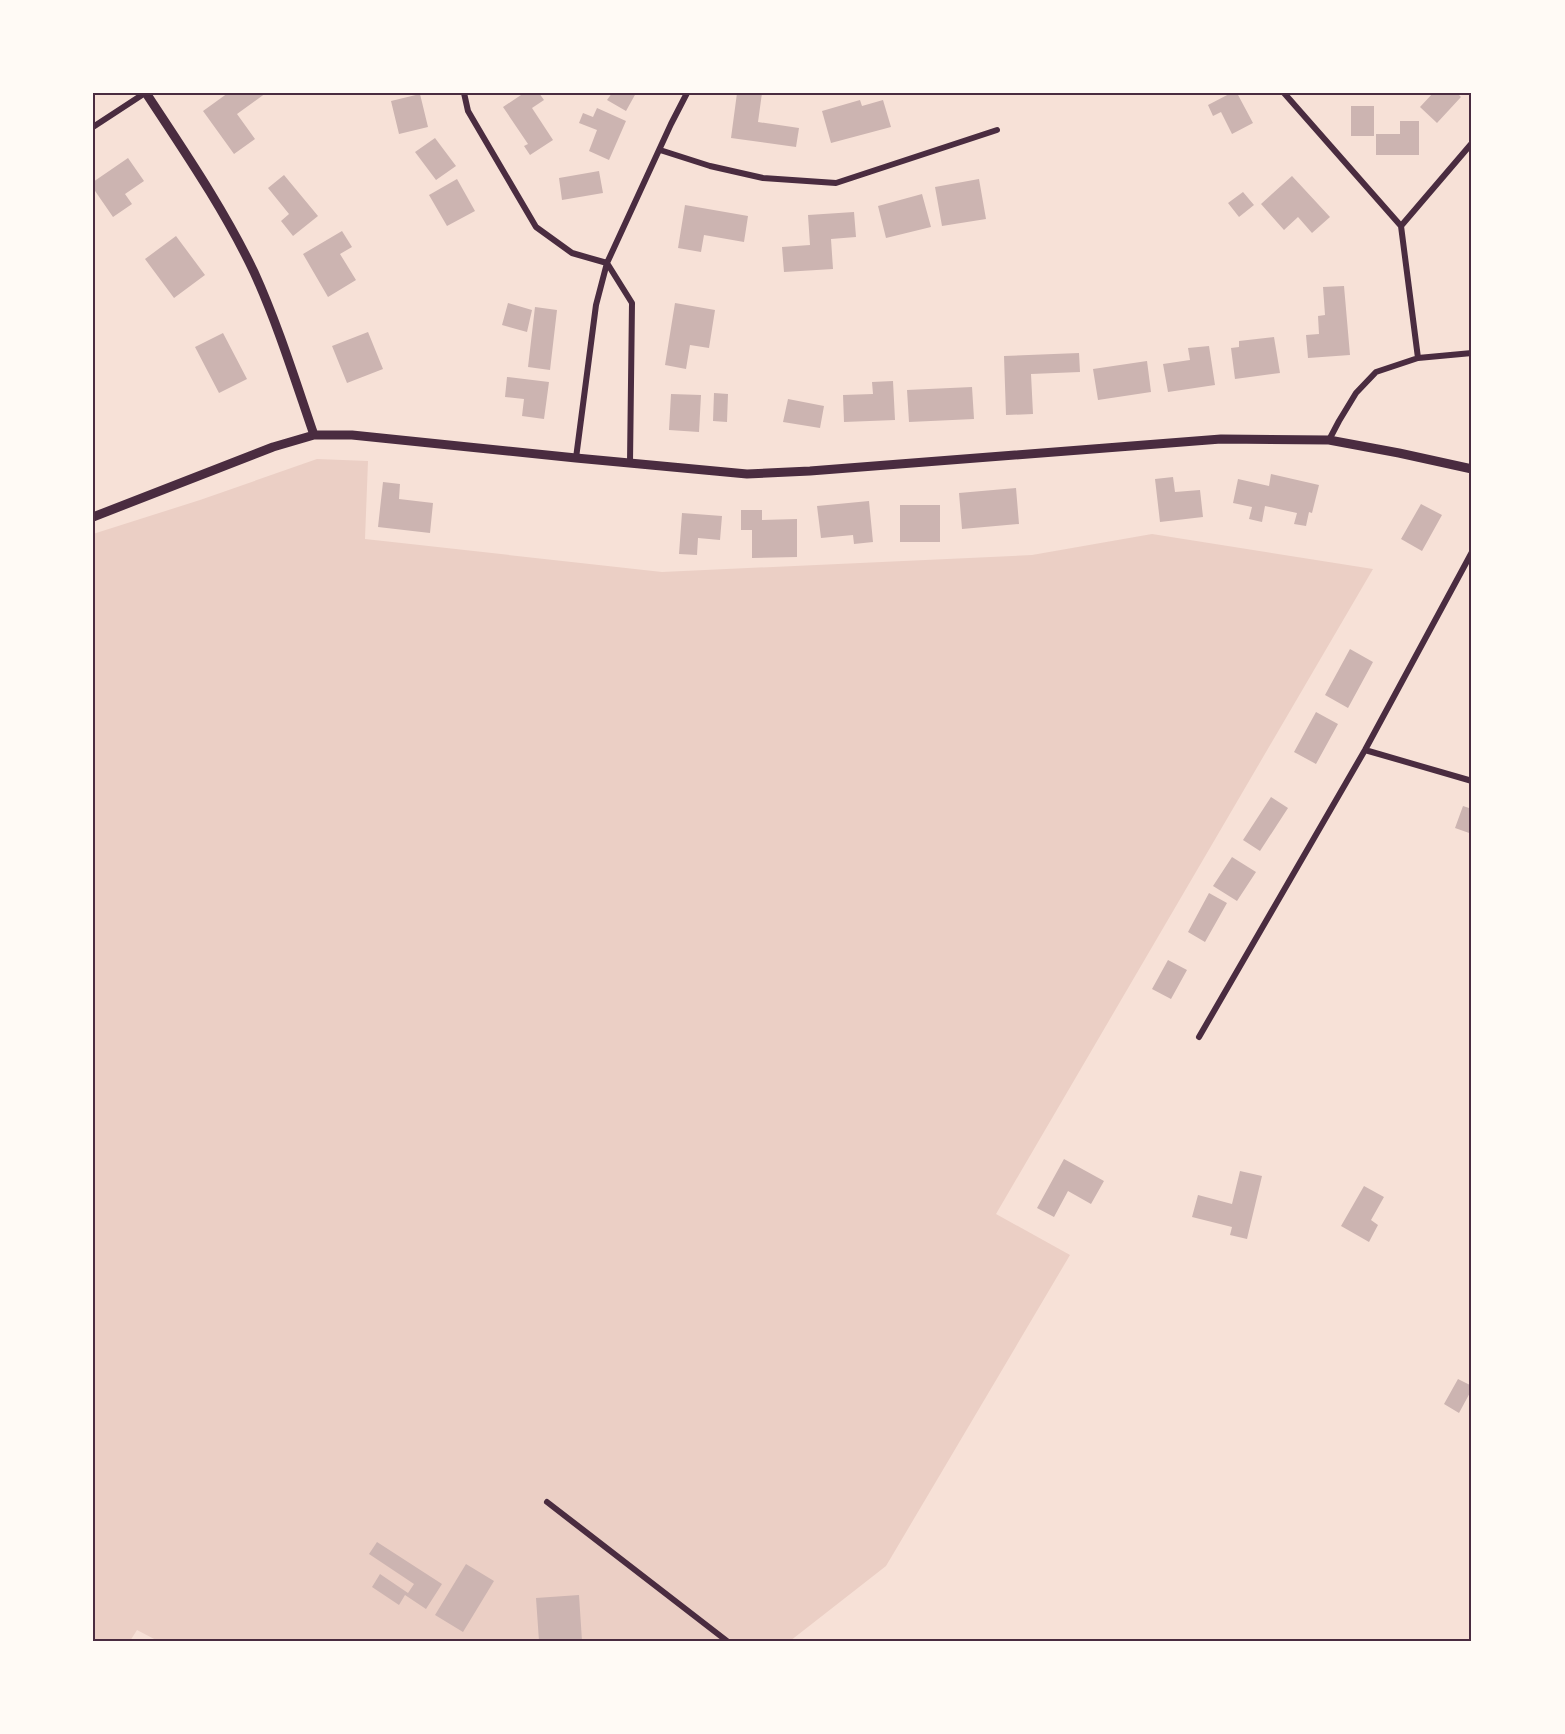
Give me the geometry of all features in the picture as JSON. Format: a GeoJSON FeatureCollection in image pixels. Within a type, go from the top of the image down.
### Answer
{"type":"FeatureCollection","features":[{"type":"Feature","properties":{"kind":"street"},"geometry":{"type":"LineString","coordinates":[[93,127],[145,93],[208,190],[254,272],[276,323],[314,435]]}},
{"type":"Feature","properties":{"kind":"street"},"geometry":{"type":"LineString","coordinates":[[464,93],[468,111],[536,227],[572,253],[607,263],[632,303],[630,462]]}},
{"type":"Feature","properties":{"kind":"street"},"geometry":{"type":"LineString","coordinates":[[576,458],[596,305],[607,263],[687,93]]}},
{"type":"Feature","properties":{"kind":"street"},"geometry":{"type":"LineString","coordinates":[[1284,93],[1401,226],[1418,358]]}},
{"type":"Feature","properties":{"kind":"street"},"geometry":{"type":"LineString","coordinates":[[660,150],[710,166],[763,178],[836,183],[997,130]]}},
{"type":"Feature","properties":{"kind":"street"},"geometry":{"type":"LineString","coordinates":[[1401,226],[1472,143]]}},
{"type":"Feature","properties":{"kind":"street"},"geometry":{"type":"LineString","coordinates":[[1329,440],[1356,393],[1377,372],[1418,358],[1472,353]]}},
{"type":"Feature","properties":{"kind":"street"},"geometry":{"type":"LineString","coordinates":[[93,517],[273,447],[314,435],[352,435],[747,474],[1221,439],[1329,440],[1472,469]]}},
{"type":"Feature","properties":{"kind":"street"},"geometry":{"type":"LineString","coordinates":[[1198,1037],[1365,750],[1472,552]]}},
{"type":"Feature","properties":{"kind":"street"},"geometry":{"type":"LineString","coordinates":[[1365,750],[1472,781]]}},
{"type":"Feature","properties":{"kind":"street"},"geometry":{"type":"LineString","coordinates":[[547,1502],[727,1641]]}},
{"type":"Feature","properties":{"kind":"shaded area"},"geometry":{"type":"Polygon","coordinates":[[[317,459],[368,461],[365,539],[662,572],[1032,555],[1152,534],[1373,569],[996,1214],[1070,1255],[886,1566],[790,1641],[158,1641],[137,1630],[130,1641],[93,1641],[93,534],[317,459]]]}},
{"type":"Feature","properties":{"kind":"building"},"geometry":{"type":"Polygon","coordinates":[[[228,93],[266,93],[237,114],[255,139],[234,154],[203,111],[228,93]]]}},
{"type":"Feature","properties":{"kind":"building"},"geometry":{"type":"Polygon","coordinates":[[[524,93],[539,93],[544,100],[532,108],[553,140],[530,155],[524,146],[528,144],[503,107],[524,93]]]}},
{"type":"Feature","properties":{"kind":"building"},"geometry":{"type":"Polygon","coordinates":[[[612,93],[636,93],[626,111],[607,100],[612,93]]]}},
{"type":"Feature","properties":{"kind":"building"},"geometry":{"type":"Polygon","coordinates":[[[737,93],[762,93],[758,122],[799,128],[796,147],[731,138],[737,93]]]}},
{"type":"Feature","properties":{"kind":"building"},"geometry":{"type":"Polygon","coordinates":[[[1231,93],[1237,93],[1253,123],[1232,134],[1221,112],[1213,116],[1208,105],[1231,93]]]}},
{"type":"Feature","properties":{"kind":"building"},"geometry":{"type":"Polygon","coordinates":[[[1433,93],[1457,93],[1461,97],[1437,123],[1420,107],[1433,93]]]}},
{"type":"Feature","properties":{"kind":"building"},"geometry":{"type":"Polygon","coordinates":[[[420,94],[428,127],[399,134],[391,101],[420,94]]]}},
{"type":"Feature","properties":{"kind":"building"},"geometry":{"type":"Polygon","coordinates":[[[860,100],[862,106],[883,100],[891,127],[831,143],[822,111],[860,100]]]}},
{"type":"Feature","properties":{"kind":"building"},"geometry":{"type":"Polygon","coordinates":[[[1351,106],[1374,106],[1374,136],[1351,136],[1351,106]]]}},
{"type":"Feature","properties":{"kind":"building"},"geometry":{"type":"Polygon","coordinates":[[[597,108],[626,121],[609,160],[589,151],[597,130],[579,123],[583,113],[593,117],[597,108]]]}},
{"type":"Feature","properties":{"kind":"building"},"geometry":{"type":"Polygon","coordinates":[[[1400,121],[1419,121],[1419,155],[1376,155],[1376,134],[1400,134],[1400,121]]]}},
{"type":"Feature","properties":{"kind":"building"},"geometry":{"type":"Polygon","coordinates":[[[435,138],[456,166],[436,180],[415,152],[435,138]]]}},
{"type":"Feature","properties":{"kind":"building"},"geometry":{"type":"Polygon","coordinates":[[[128,158],[144,181],[125,194],[132,204],[113,217],[93,188],[93,182],[128,158]]]}},
{"type":"Feature","properties":{"kind":"building"},"geometry":{"type":"Polygon","coordinates":[[[599,171],[603,193],[562,200],[559,178],[599,171]]]}},
{"type":"Feature","properties":{"kind":"building"},"geometry":{"type":"Polygon","coordinates":[[[284,175],[318,216],[293,236],[281,221],[289,214],[268,188],[284,175]]]}},
{"type":"Feature","properties":{"kind":"building"},"geometry":{"type":"Polygon","coordinates":[[[1292,176],[1330,217],[1312,233],[1298,217],[1284,230],[1261,204],[1292,176]]]}},
{"type":"Feature","properties":{"kind":"building"},"geometry":{"type":"Polygon","coordinates":[[[457,179],[475,211],[447,226],[429,195],[457,179]]]}},
{"type":"Feature","properties":{"kind":"building"},"geometry":{"type":"Polygon","coordinates":[[[979,179],[986,219],[942,226],[935,187],[979,179]]]}},
{"type":"Feature","properties":{"kind":"building"},"geometry":{"type":"Polygon","coordinates":[[[1243,192],[1254,205],[1239,217],[1228,203],[1243,192]]]}},
{"type":"Feature","properties":{"kind":"building"},"geometry":{"type":"Polygon","coordinates":[[[922,194],[931,227],[886,238],[878,206],[922,194]]]}},
{"type":"Feature","properties":{"kind":"building"},"geometry":{"type":"Polygon","coordinates":[[[685,205],[748,216],[744,242],[704,235],[701,252],[678,248],[685,205]]]}},
{"type":"Feature","properties":{"kind":"building"},"geometry":{"type":"Polygon","coordinates":[[[854,212],[856,237],[831,239],[833,269],[784,272],[782,247],[810,245],[808,215],[854,212]]]}},
{"type":"Feature","properties":{"kind":"building"},"geometry":{"type":"Polygon","coordinates":[[[342,231],[352,247],[340,254],[356,280],[328,297],[303,254],[342,231]]]}},
{"type":"Feature","properties":{"kind":"building"},"geometry":{"type":"Polygon","coordinates":[[[176,236],[205,275],[174,298],[145,259],[176,236]]]}},
{"type":"Feature","properties":{"kind":"building"},"geometry":{"type":"Polygon","coordinates":[[[1344,286],[1350,355],[1308,358],[1306,335],[1319,334],[1318,316],[1325,315],[1323,287],[1344,286]]]}},
{"type":"Feature","properties":{"kind":"building"},"geometry":{"type":"Polygon","coordinates":[[[508,303],[532,310],[527,332],[502,325],[508,303]]]}},
{"type":"Feature","properties":{"kind":"building"},"geometry":{"type":"Polygon","coordinates":[[[675,303],[715,310],[709,348],[690,345],[686,369],[665,365],[675,303]]]}},
{"type":"Feature","properties":{"kind":"building"},"geometry":{"type":"Polygon","coordinates":[[[535,307],[557,310],[550,370],[528,367],[535,307]]]}},
{"type":"Feature","properties":{"kind":"building"},"geometry":{"type":"Polygon","coordinates":[[[368,332],[383,369],[347,383],[332,346],[368,332]]]}},
{"type":"Feature","properties":{"kind":"building"},"geometry":{"type":"Polygon","coordinates":[[[223,333],[247,379],[219,393],[195,347],[223,333]]]}},
{"type":"Feature","properties":{"kind":"building"},"geometry":{"type":"Polygon","coordinates":[[[1274,337],[1280,373],[1235,379],[1231,348],[1239,347],[1239,341],[1274,337]]]}},
{"type":"Feature","properties":{"kind":"building"},"geometry":{"type":"Polygon","coordinates":[[[1209,346],[1215,385],[1168,392],[1163,364],[1190,360],[1188,348],[1209,346]]]}},
{"type":"Feature","properties":{"kind":"building"},"geometry":{"type":"Polygon","coordinates":[[[1079,353],[1080,372],[1031,374],[1033,414],[1006,415],[1004,356],[1079,353]]]}},
{"type":"Feature","properties":{"kind":"building"},"geometry":{"type":"Polygon","coordinates":[[[1147,361],[1151,392],[1098,400],[1093,369],[1147,361]]]}},
{"type":"Feature","properties":{"kind":"building"},"geometry":{"type":"Polygon","coordinates":[[[507,377],[549,382],[544,419],[522,416],[524,399],[505,397],[507,377]]]}},
{"type":"Feature","properties":{"kind":"building"},"geometry":{"type":"Polygon","coordinates":[[[893,381],[895,420],[844,422],[843,395],[873,394],[872,382],[893,381]]]}},
{"type":"Feature","properties":{"kind":"building"},"geometry":{"type":"Polygon","coordinates":[[[972,387],[974,419],[909,422],[907,390],[972,387]]]}},
{"type":"Feature","properties":{"kind":"building"},"geometry":{"type":"Polygon","coordinates":[[[714,393],[728,394],[727,422],[713,421],[714,393]]]}},
{"type":"Feature","properties":{"kind":"building"},"geometry":{"type":"Polygon","coordinates":[[[671,394],[701,395],[699,432],[669,430],[671,394]]]}},
{"type":"Feature","properties":{"kind":"building"},"geometry":{"type":"Polygon","coordinates":[[[788,399],[824,406],[820,428],[783,422],[788,399]]]}},
{"type":"Feature","properties":{"kind":"building"},"geometry":{"type":"Polygon","coordinates":[[[1271,474],[1319,485],[1306,526],[1294,524],[1297,513],[1265,506],[1262,522],[1249,519],[1252,507],[1233,503],[1238,479],[1269,486],[1271,474]]]}},
{"type":"Feature","properties":{"kind":"building"},"geometry":{"type":"Polygon","coordinates":[[[1173,477],[1175,492],[1200,490],[1203,517],[1160,522],[1155,479],[1173,477]]]}},
{"type":"Feature","properties":{"kind":"building"},"geometry":{"type":"Polygon","coordinates":[[[383,482],[400,484],[399,499],[433,503],[430,533],[378,527],[383,482]]]}},
{"type":"Feature","properties":{"kind":"building"},"geometry":{"type":"Polygon","coordinates":[[[1016,488],[1019,524],[962,529],[959,493],[1016,488]]]}},
{"type":"Feature","properties":{"kind":"building"},"geometry":{"type":"Polygon","coordinates":[[[869,501],[873,542],[854,544],[853,535],[821,538],[817,506],[869,501]]]}},
{"type":"Feature","properties":{"kind":"building"},"geometry":{"type":"Polygon","coordinates":[[[1421,504],[1442,515],[1422,551],[1401,539],[1421,504]]]}},
{"type":"Feature","properties":{"kind":"building"},"geometry":{"type":"Polygon","coordinates":[[[900,505],[940,505],[940,542],[900,542],[900,505]]]}},
{"type":"Feature","properties":{"kind":"building"},"geometry":{"type":"Polygon","coordinates":[[[741,510],[762,510],[762,520],[797,519],[797,557],[752,558],[752,530],[741,530],[741,510]]]}},
{"type":"Feature","properties":{"kind":"building"},"geometry":{"type":"Polygon","coordinates":[[[682,513],[722,516],[720,540],[698,538],[697,555],[679,554],[682,513]]]}},
{"type":"Feature","properties":{"kind":"building"},"geometry":{"type":"Polygon","coordinates":[[[1350,649],[1373,662],[1348,708],[1325,695],[1350,649]]]}},
{"type":"Feature","properties":{"kind":"building"},"geometry":{"type":"Polygon","coordinates":[[[1316,712],[1338,724],[1316,764],[1294,752],[1316,712]]]}},
{"type":"Feature","properties":{"kind":"building"},"geometry":{"type":"Polygon","coordinates":[[[1271,797],[1288,808],[1260,851],[1243,840],[1271,797]]]}},
{"type":"Feature","properties":{"kind":"building"},"geometry":{"type":"Polygon","coordinates":[[[1463,806],[1472,809],[1472,834],[1455,828],[1463,806]]]}},
{"type":"Feature","properties":{"kind":"building"},"geometry":{"type":"Polygon","coordinates":[[[1232,857],[1256,872],[1237,901],[1213,886],[1232,857]]]}},
{"type":"Feature","properties":{"kind":"building"},"geometry":{"type":"Polygon","coordinates":[[[1209,893],[1227,903],[1205,942],[1188,932],[1209,893]]]}},
{"type":"Feature","properties":{"kind":"building"},"geometry":{"type":"Polygon","coordinates":[[[1168,960],[1187,970],[1171,999],[1152,989],[1168,960]]]}},
{"type":"Feature","properties":{"kind":"building"},"geometry":{"type":"Polygon","coordinates":[[[1064,1159],[1104,1181],[1091,1204],[1068,1191],[1054,1217],[1037,1208],[1064,1159]]]}},
{"type":"Feature","properties":{"kind":"building"},"geometry":{"type":"Polygon","coordinates":[[[1240,1171],[1262,1176],[1247,1239],[1230,1235],[1232,1227],[1192,1217],[1198,1195],[1232,1204],[1240,1171]]]}},
{"type":"Feature","properties":{"kind":"building"},"geometry":{"type":"Polygon","coordinates":[[[1364,1186],[1384,1197],[1371,1220],[1378,1225],[1369,1242],[1341,1226],[1364,1186]]]}},
{"type":"Feature","properties":{"kind":"building"},"geometry":{"type":"Polygon","coordinates":[[[1458,1379],[1472,1386],[1459,1413],[1444,1404],[1458,1379]]]}},
{"type":"Feature","properties":{"kind":"building"},"geometry":{"type":"Polygon","coordinates":[[[377,1542],[442,1584],[426,1609],[405,1595],[399,1605],[372,1587],[380,1574],[408,1593],[414,1584],[369,1554],[377,1542]]]}},
{"type":"Feature","properties":{"kind":"building"},"geometry":{"type":"Polygon","coordinates":[[[466,1564],[494,1581],[463,1632],[435,1615],[466,1564]]]}},
{"type":"Feature","properties":{"kind":"building"},"geometry":{"type":"Polygon","coordinates":[[[579,1595],[582,1641],[539,1641],[536,1598],[579,1595]]]}}]}
